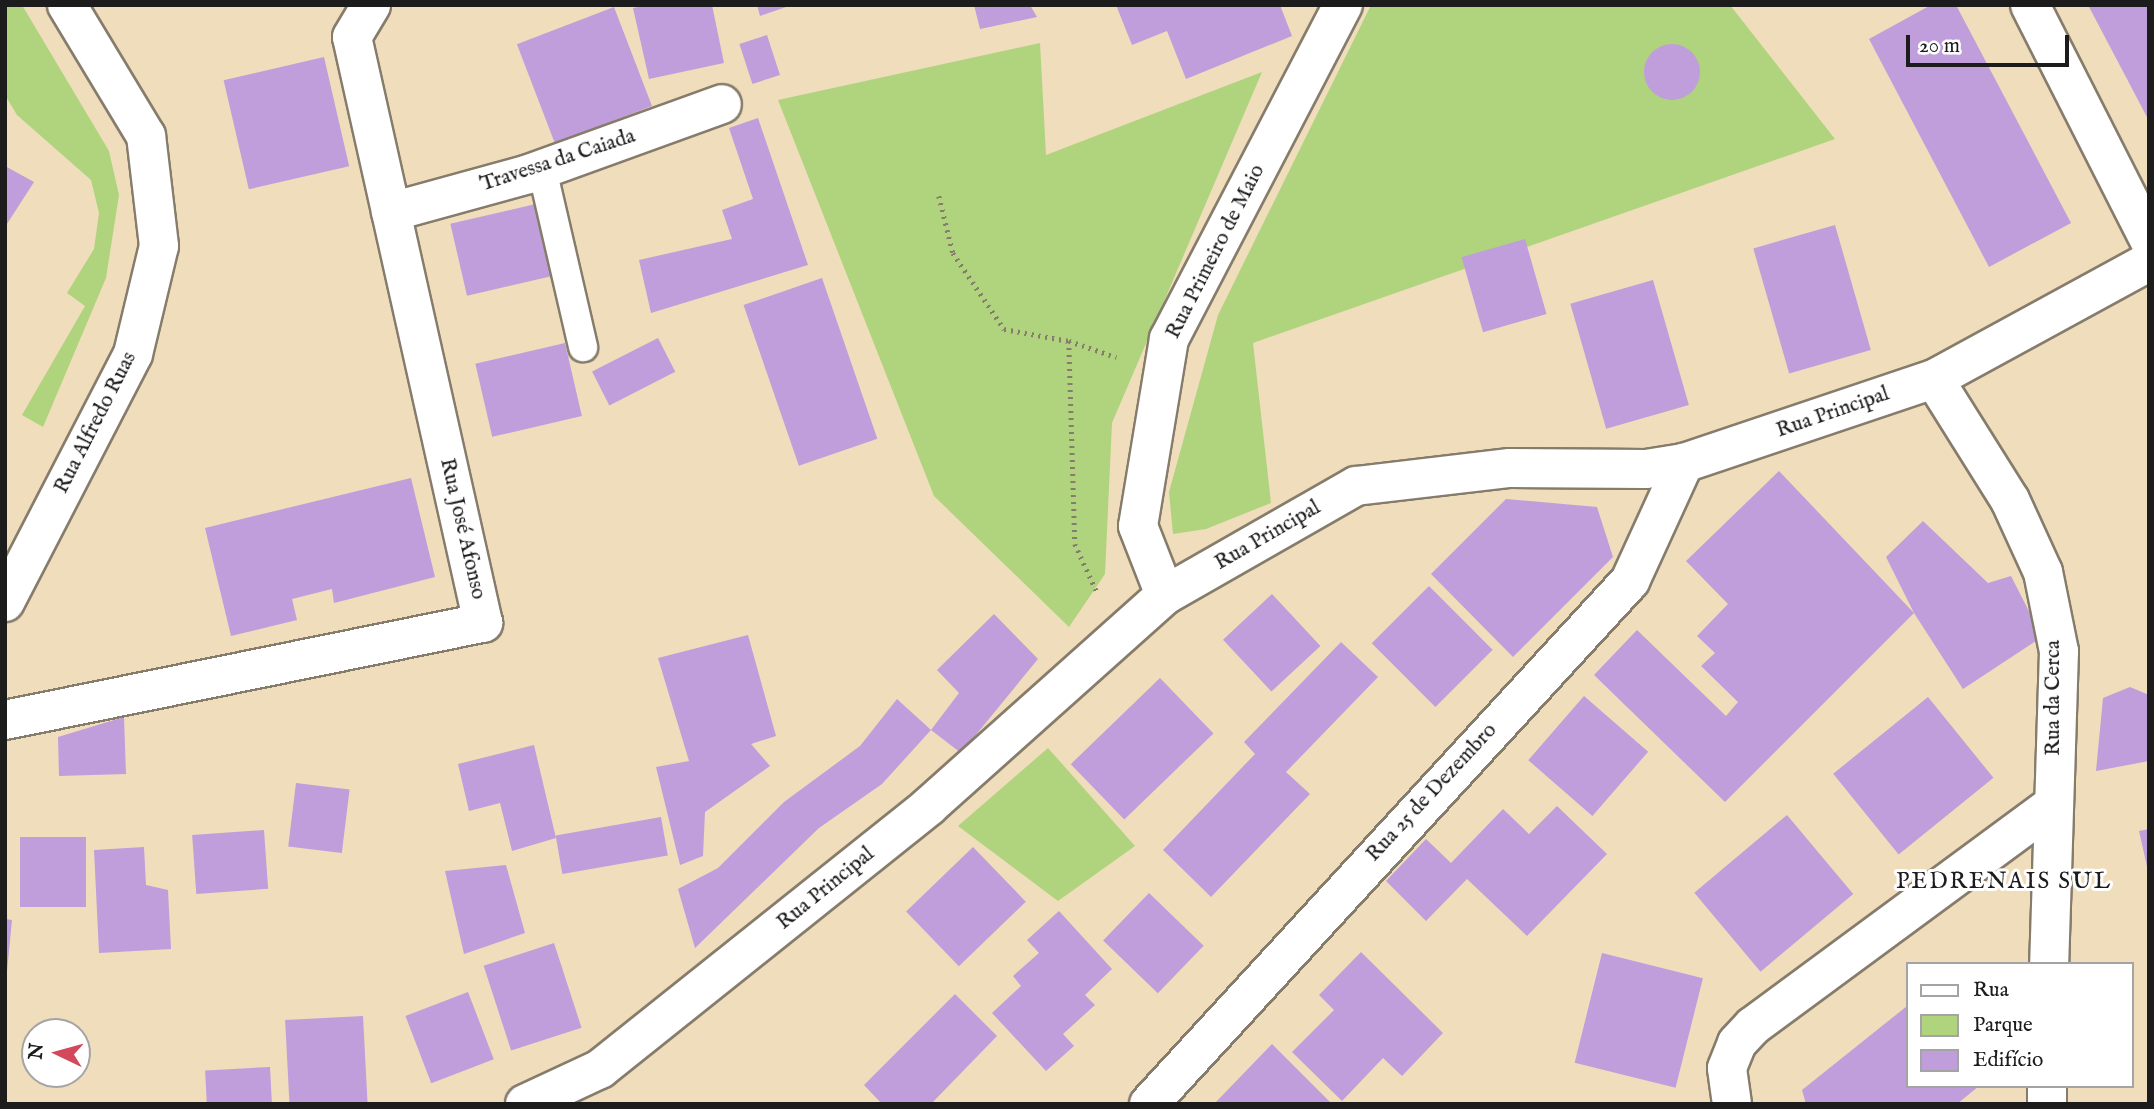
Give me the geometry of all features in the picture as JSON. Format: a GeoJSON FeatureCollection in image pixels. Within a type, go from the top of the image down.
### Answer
{"type":"FeatureCollection","features":[{"type":"Feature","properties":{"kind":"street","name":"Rua Alfredo Ruas"},"geometry":{"type":"LineString","coordinates":[[6,600],[133,354],[159,246],[146,136],[67,5]]}},
{"type":"Feature","properties":{"kind":"street","name":"Rua José Afonso"},"geometry":{"type":"LineString","coordinates":[[5,720],[483,623],[352,37],[371,5]]}},
{"type":"Feature","properties":{"kind":"street","name":"Rua Primeiro de Maio"},"geometry":{"type":"LineString","coordinates":[[1165,595],[1138,526],[1169,339],[1343,5]]}},
{"type":"Feature","properties":{"kind":"street"},"geometry":{"type":"LineString","coordinates":[[2030,5],[2149,240]]}},
{"type":"Feature","properties":{"kind":"street","name":"Travessa da Caiada"},"geometry":{"type":"LineString","coordinates":[[391,212],[542,169],[722,104]]}},
{"type":"Feature","properties":{"kind":"street","name":"Rua Principal"},"geometry":{"type":"LineString","coordinates":[[525,1104],[600,1069],[929,806],[1165,595],[1356,486],[1510,468],[1646,469],[1684,463],[1934,379],[2149,262]]}},
{"type":"Feature","properties":{"kind":"street","name":"Rua da Cerca"},"geometry":{"type":"LineString","coordinates":[[1934,379],[2010,500],[2043,572],[2059,651],[2049,962]]}},
{"type":"Feature","properties":{"kind":"street","name":"Rua 25 de Dezembro"},"geometry":{"type":"LineString","coordinates":[[1149,1104],[1630,581],[1684,463]]}},
{"type":"Feature","properties":{"kind":"street"},"geometry":{"type":"LineString","coordinates":[[1732,1104],[1727,1068],[1737,1043],[1753,1026],[2053,805]]}},
{"type":"Feature","properties":{"kind":"lane"},"geometry":{"type":"LineString","coordinates":[[542,169],[583,347]]}},
{"type":"Feature","properties":{"kind":"path"},"geometry":{"type":"LineString","coordinates":[[939,196],[953,253],[1004,329],[1069,341],[1075,544],[1118,637]]}},
{"type":"Feature","properties":{"kind":"green space"},"geometry":{"type":"Polygon","coordinates":[[[5,5],[22,5],[109,151],[119,195],[106,278],[43,427],[22,415],[85,306],[67,293],[94,249],[99,213],[91,180],[17,115],[5,95],[5,5]]]}},
{"type":"Feature","properties":{"kind":"green space"},"geometry":{"type":"Polygon","coordinates":[[[1371,5],[1730,5],[1835,139],[1253,343],[1271,503],[1206,529],[1173,534],[1169,492],[1218,315],[1371,5]]]}},
{"type":"Feature","properties":{"kind":"green space"},"geometry":{"type":"Polygon","coordinates":[[[1040,43],[1046,155],[1262,72],[1112,423],[1105,574],[1069,627],[934,496],[778,100],[1040,43]]]}},
{"type":"Feature","properties":{"kind":"green space"},"geometry":{"type":"Polygon","coordinates":[[[1048,748],[1135,846],[1058,901],[958,826],[1048,748]]]}},
{"type":"Feature","properties":{"kind":"building"},"geometry":{"type":"Polygon","coordinates":[[[648,5],[712,5],[724,63],[649,79],[633,8],[648,5]]]}},
{"type":"Feature","properties":{"kind":"building"},"geometry":{"type":"Polygon","coordinates":[[[757,5],[789,5],[789,6],[760,16],[757,5]]]}},
{"type":"Feature","properties":{"kind":"building"},"geometry":{"type":"Polygon","coordinates":[[[974,5],[1030,5],[1037,17],[980,29],[974,5]]]}},
{"type":"Feature","properties":{"kind":"building"},"geometry":{"type":"Polygon","coordinates":[[[1116,5],[1280,5],[1292,36],[1186,79],[1167,31],[1132,45],[1116,5]]]}},
{"type":"Feature","properties":{"kind":"building"},"geometry":{"type":"Polygon","coordinates":[[[1931,5],[1956,5],[2071,223],[1989,267],[1869,39],[1931,5]]]}},
{"type":"Feature","properties":{"kind":"building"},"geometry":{"type":"Polygon","coordinates":[[[2088,5],[2149,5],[2149,121],[2127,79],[2088,5]]]}},
{"type":"Feature","properties":{"kind":"building"},"geometry":{"type":"Polygon","coordinates":[[[614,7],[652,106],[555,143],[517,44],[614,7]]]}},
{"type":"Feature","properties":{"kind":"building"},"geometry":{"type":"Polygon","coordinates":[[[767,35],[780,75],[752,84],[739,44],[767,35]]]}},
{"type":"Feature","properties":{"kind":"building"},"geometry":{"type":"Polygon","coordinates":[[[1672,44],[1683,46],[1692,52],[1698,61],[1698,83],[1692,92],[1683,98],[1672,100],[1661,98],[1652,92],[1646,83],[1644,72],[1646,61],[1652,52],[1661,46],[1672,44]]]}},
{"type":"Feature","properties":{"kind":"building"},"geometry":{"type":"Polygon","coordinates":[[[324,57],[349,166],[249,189],[224,80],[324,57]]]}},
{"type":"Feature","properties":{"kind":"building"},"geometry":{"type":"Polygon","coordinates":[[[758,118],[808,265],[651,313],[639,260],[732,239],[722,210],[753,199],[729,128],[758,118]]]}},
{"type":"Feature","properties":{"kind":"building"},"geometry":{"type":"Polygon","coordinates":[[[5,166],[34,182],[5,227],[5,166]]]}},
{"type":"Feature","properties":{"kind":"building"},"geometry":{"type":"Polygon","coordinates":[[[540,203],[557,275],[467,296],[450,224],[540,203]]]}},
{"type":"Feature","properties":{"kind":"building"},"geometry":{"type":"Polygon","coordinates":[[[1835,225],[1871,350],[1789,373],[1753,248],[1835,225]]]}},
{"type":"Feature","properties":{"kind":"building"},"geometry":{"type":"Polygon","coordinates":[[[1525,239],[1546,314],[1483,332],[1462,257],[1525,239]]]}},
{"type":"Feature","properties":{"kind":"building"},"geometry":{"type":"Polygon","coordinates":[[[822,278],[877,439],[799,466],[744,305],[822,278]]]}},
{"type":"Feature","properties":{"kind":"building"},"geometry":{"type":"Polygon","coordinates":[[[1653,280],[1689,405],[1606,429],[1570,304],[1653,280]]]}},
{"type":"Feature","properties":{"kind":"building"},"geometry":{"type":"Polygon","coordinates":[[[658,338],[675,372],[609,405],[592,372],[658,338]]]}},
{"type":"Feature","properties":{"kind":"building"},"geometry":{"type":"Polygon","coordinates":[[[565,343],[582,416],[492,437],[475,364],[565,343]]]}},
{"type":"Feature","properties":{"kind":"building"},"geometry":{"type":"Polygon","coordinates":[[[1779,471],[1914,613],[1725,802],[1594,675],[1637,630],[1726,716],[1738,702],[1701,666],[1715,653],[1697,636],[1728,604],[1686,561],[1779,471]]]}},
{"type":"Feature","properties":{"kind":"building"},"geometry":{"type":"Polygon","coordinates":[[[411,478],[435,577],[334,603],[332,589],[292,599],[297,620],[231,636],[205,528],[411,478]]]}},
{"type":"Feature","properties":{"kind":"building"},"geometry":{"type":"Polygon","coordinates":[[[1506,499],[1597,507],[1613,557],[1513,657],[1431,574],[1506,499]]]}},
{"type":"Feature","properties":{"kind":"building"},"geometry":{"type":"Polygon","coordinates":[[[1923,521],[1988,583],[2011,576],[2042,637],[1963,689],[1914,613],[1886,557],[1923,521]]]}},
{"type":"Feature","properties":{"kind":"building"},"geometry":{"type":"Polygon","coordinates":[[[1429,586],[1493,650],[1435,707],[1372,643],[1429,586]]]}},
{"type":"Feature","properties":{"kind":"building"},"geometry":{"type":"Polygon","coordinates":[[[1272,594],[1320,646],[1271,692],[1223,640],[1272,594]]]}},
{"type":"Feature","properties":{"kind":"building"},"geometry":{"type":"Polygon","coordinates":[[[994,614],[1038,659],[961,753],[931,730],[959,693],[937,670],[994,614]]]}},
{"type":"Feature","properties":{"kind":"building"},"geometry":{"type":"Polygon","coordinates":[[[748,635],[776,736],[751,744],[770,766],[705,812],[703,856],[680,865],[656,767],[689,761],[658,658],[748,635]]]}},
{"type":"Feature","properties":{"kind":"building"},"geometry":{"type":"Polygon","coordinates":[[[1341,642],[1378,677],[1286,772],[1310,794],[1211,897],[1163,850],[1255,754],[1244,742],[1341,642]]]}},
{"type":"Feature","properties":{"kind":"building"},"geometry":{"type":"Polygon","coordinates":[[[1160,678],[1213,733],[1124,820],[1071,764],[1160,678]]]}},
{"type":"Feature","properties":{"kind":"building"},"geometry":{"type":"Polygon","coordinates":[[[2130,687],[2149,695],[2149,761],[2096,771],[2103,698],[2130,687]]]}},
{"type":"Feature","properties":{"kind":"building"},"geometry":{"type":"Polygon","coordinates":[[[1584,696],[1648,752],[1592,816],[1528,760],[1584,696]]]}},
{"type":"Feature","properties":{"kind":"building"},"geometry":{"type":"Polygon","coordinates":[[[1928,697],[1993,778],[1899,855],[1833,774],[1928,697]]]}},
{"type":"Feature","properties":{"kind":"building"},"geometry":{"type":"Polygon","coordinates":[[[897,699],[931,730],[882,784],[819,828],[695,948],[678,889],[718,868],[784,802],[860,746],[897,699]]]}},
{"type":"Feature","properties":{"kind":"building"},"geometry":{"type":"Polygon","coordinates":[[[124,717],[126,774],[59,776],[58,737],[124,717]]]}},
{"type":"Feature","properties":{"kind":"building"},"geometry":{"type":"Polygon","coordinates":[[[534,745],[556,838],[512,851],[500,803],[469,811],[458,764],[534,745]]]}},
{"type":"Feature","properties":{"kind":"building"},"geometry":{"type":"Polygon","coordinates":[[[296,783],[350,790],[342,853],[288,847],[296,783]]]}},
{"type":"Feature","properties":{"kind":"building"},"geometry":{"type":"Polygon","coordinates":[[[1557,806],[1607,854],[1527,936],[1467,879],[1426,921],[1386,881],[1426,839],[1451,863],[1503,809],[1529,834],[1557,806]]]}},
{"type":"Feature","properties":{"kind":"building"},"geometry":{"type":"Polygon","coordinates":[[[1787,815],[1853,894],[1761,972],[1694,893],[1787,815]]]}},
{"type":"Feature","properties":{"kind":"building"},"geometry":{"type":"Polygon","coordinates":[[[661,817],[668,855],[562,874],[556,836],[661,817]]]}},
{"type":"Feature","properties":{"kind":"building"},"geometry":{"type":"Polygon","coordinates":[[[2149,829],[2149,871],[2148,871],[2139,831],[2149,829]]]}},
{"type":"Feature","properties":{"kind":"building"},"geometry":{"type":"Polygon","coordinates":[[[264,830],[268,889],[196,894],[192,835],[264,830]]]}},
{"type":"Feature","properties":{"kind":"building"},"geometry":{"type":"Polygon","coordinates":[[[20,837],[86,837],[86,907],[20,907],[20,837]]]}},
{"type":"Feature","properties":{"kind":"building"},"geometry":{"type":"Polygon","coordinates":[[[144,847],[146,885],[168,890],[171,949],[99,953],[94,850],[144,847]]]}},
{"type":"Feature","properties":{"kind":"building"},"geometry":{"type":"Polygon","coordinates":[[[973,847],[1026,902],[959,966],[906,912],[973,847]]]}},
{"type":"Feature","properties":{"kind":"building"},"geometry":{"type":"Polygon","coordinates":[[[506,865],[525,933],[464,954],[445,871],[506,865]]]}},
{"type":"Feature","properties":{"kind":"building"},"geometry":{"type":"Polygon","coordinates":[[[1149,893],[1204,946],[1158,993],[1103,940],[1149,893]]]}},
{"type":"Feature","properties":{"kind":"building"},"geometry":{"type":"Polygon","coordinates":[[[1059,911],[1112,969],[1085,995],[1095,1005],[1063,1034],[1074,1046],[1046,1071],[992,1013],[1021,986],[1013,976],[1039,953],[1027,940],[1059,911]]]}},
{"type":"Feature","properties":{"kind":"building"},"geometry":{"type":"Polygon","coordinates":[[[5,919],[12,920],[7,971],[5,971],[5,919]]]}},
{"type":"Feature","properties":{"kind":"building"},"geometry":{"type":"Polygon","coordinates":[[[554,943],[582,1028],[511,1051],[484,966],[554,943]]]}},
{"type":"Feature","properties":{"kind":"building"},"geometry":{"type":"Polygon","coordinates":[[[1361,952],[1443,1033],[1402,1076],[1383,1058],[1342,1101],[1292,1052],[1334,1010],[1319,995],[1361,952]]]}},
{"type":"Feature","properties":{"kind":"building"},"geometry":{"type":"Polygon","coordinates":[[[1602,953],[1703,978],[1676,1088],[1575,1063],[1602,953]]]}},
{"type":"Feature","properties":{"kind":"building"},"geometry":{"type":"Polygon","coordinates":[[[468,992],[494,1059],[431,1083],[405,1016],[468,992]]]}},
{"type":"Feature","properties":{"kind":"building"},"geometry":{"type":"Polygon","coordinates":[[[955,994],[997,1036],[931,1104],[882,1104],[864,1085],[955,994]]]}},
{"type":"Feature","properties":{"kind":"building"},"geometry":{"type":"Polygon","coordinates":[[[1906,1007],[1906,1088],[1977,1088],[1957,1104],[1806,1104],[1802,1090],[1906,1007]]]}},
{"type":"Feature","properties":{"kind":"building"},"geometry":{"type":"Polygon","coordinates":[[[363,1016],[368,1104],[290,1104],[285,1020],[363,1016]]]}},
{"type":"Feature","properties":{"kind":"building"},"geometry":{"type":"Polygon","coordinates":[[[1272,1044],[1332,1104],[1214,1104],[1272,1044]]]}},
{"type":"Feature","properties":{"kind":"building"},"geometry":{"type":"Polygon","coordinates":[[[270,1067],[272,1104],[207,1104],[205,1070],[270,1067]]]}},
{"type":"Feature","properties":{"kind":"district","name":"PEDRENAIS SUL"},"geometry":{"type":"Point","coordinates":[2004,882]}}]}
